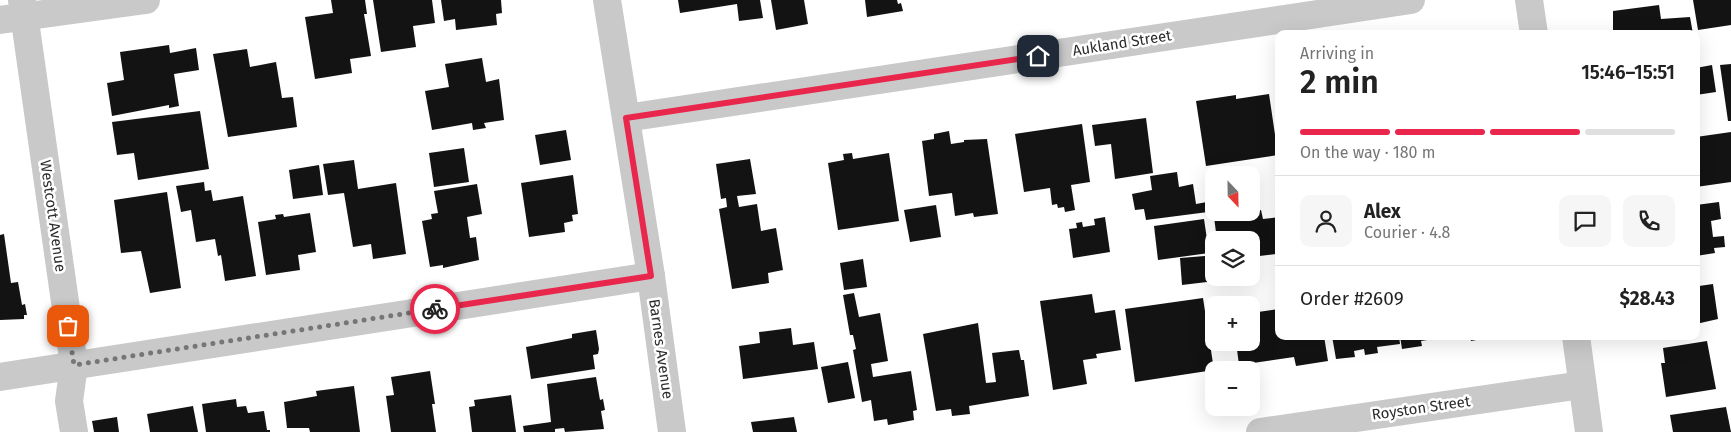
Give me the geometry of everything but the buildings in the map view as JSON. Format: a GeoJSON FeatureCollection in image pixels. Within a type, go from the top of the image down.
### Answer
{"type":"FeatureCollection","features":[{"type":"Feature","properties":{"kind":"street"},"geometry":{"type":"LineString","coordinates":[[16,13],[146,0]]}},
{"type":"Feature","properties":{"kind":"street","name":"Barnes Avenue"},"geometry":{"type":"LineString","coordinates":[[607,0],[651,276],[672,432]]}},
{"type":"Feature","properties":{"kind":"street","name":"Aukland Street"},"geometry":{"type":"LineString","coordinates":[[626,118],[1411,0]]}},
{"type":"Feature","properties":{"kind":"street"},"geometry":{"type":"LineString","coordinates":[[1529,0],[1533,30]]}},
{"type":"Feature","properties":{"kind":"street","name":"Westcott Avenue"},"geometry":{"type":"LineString","coordinates":[[16,13],[74,365],[69,401],[74,432]]}},
{"type":"Feature","properties":{"kind":"street"},"geometry":{"type":"LineString","coordinates":[[0,377],[651,276]]}},
{"type":"Feature","properties":{"kind":"street"},"geometry":{"type":"LineString","coordinates":[[1576,340],[1589,432]]}},
{"type":"Feature","properties":{"kind":"street","name":"Royston Street"},"geometry":{"type":"LineString","coordinates":[[1260,432],[1582,385]]}},
{"type":"Feature","properties":{"kind":"way so far"},"geometry":{"type":"LineString","coordinates":[[68,326],[74,365],[435,309]]}},
{"type":"Feature","properties":{"kind":"route"},"geometry":{"type":"LineString","coordinates":[[435,309],[651,276],[626,118],[1038,56]]}}]}
